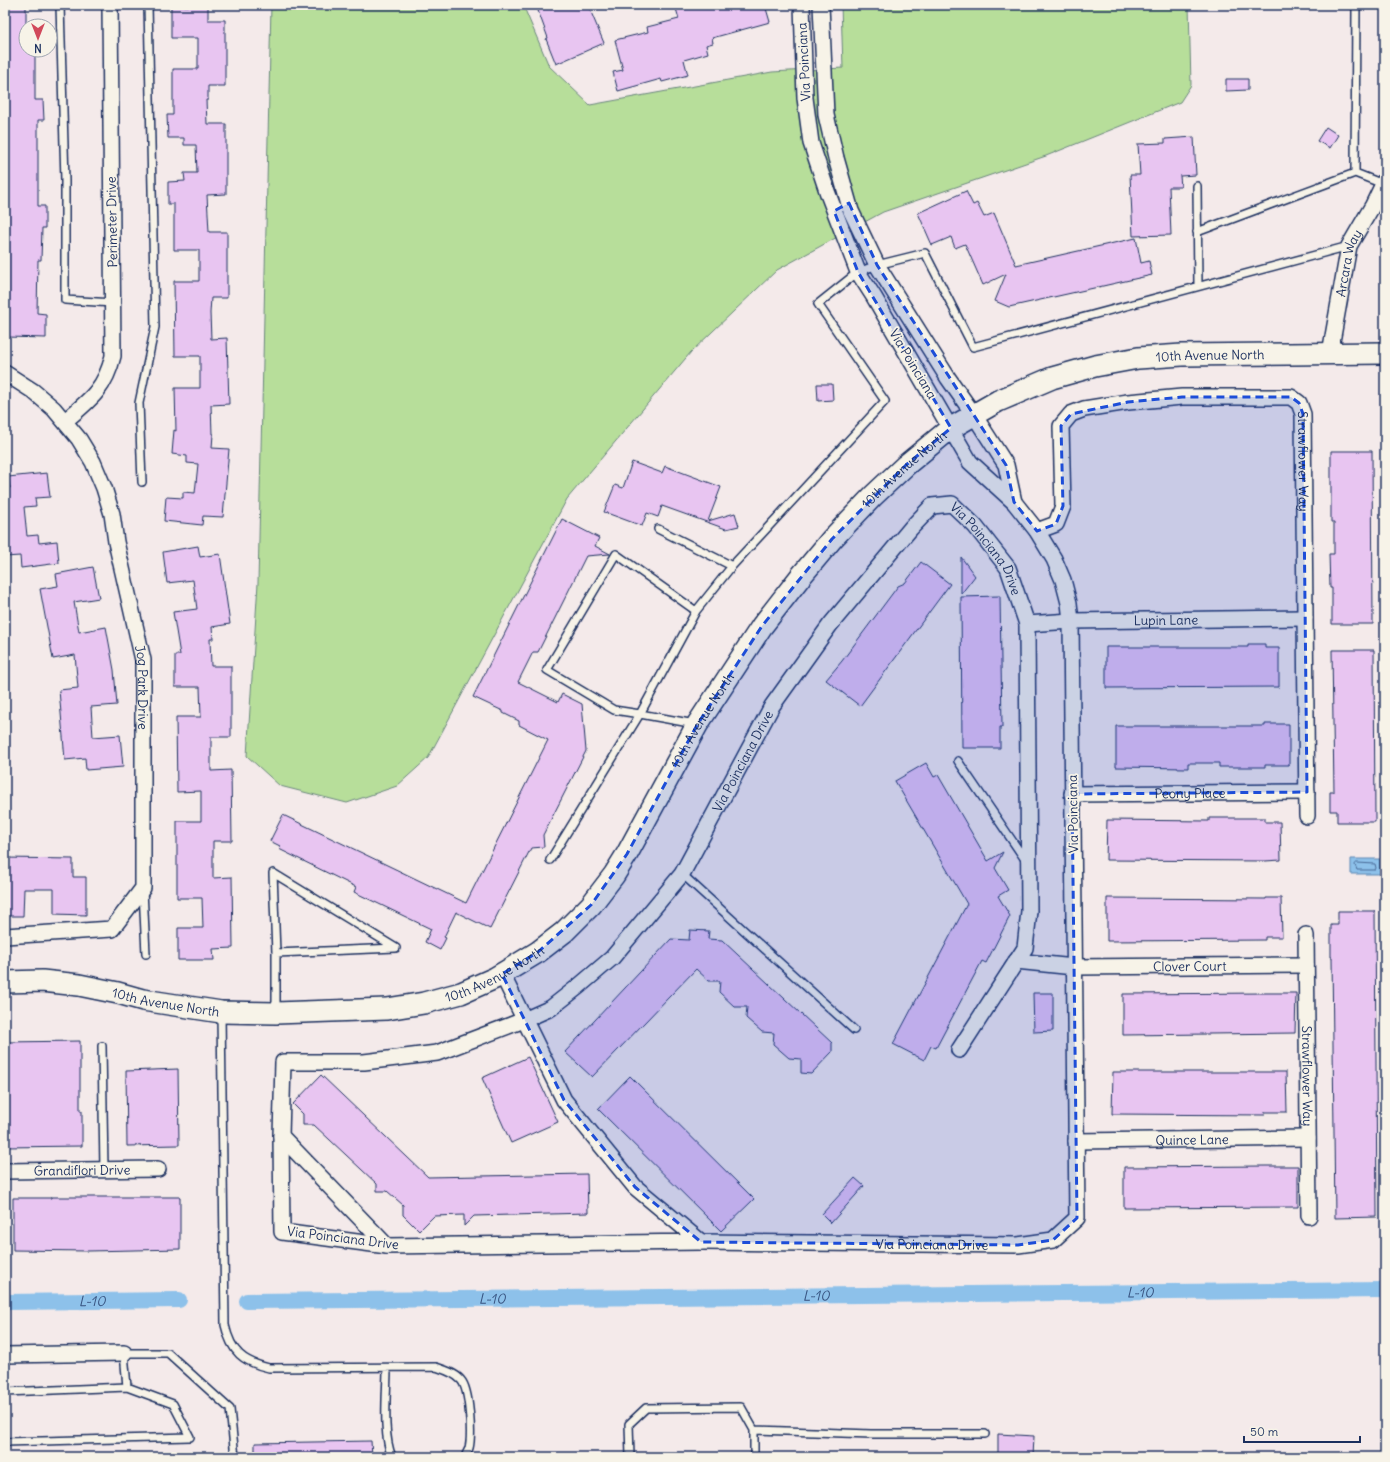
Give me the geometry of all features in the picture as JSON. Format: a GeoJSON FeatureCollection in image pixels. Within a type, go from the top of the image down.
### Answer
{"type":"FeatureCollection","features":[{"type":"Feature","properties":{"kind":"street","name":"Perimeter Drive"},"geometry":{"type":"LineString","coordinates":[[65,421],[99,390],[110,368],[114,344],[110,5]]}},
{"type":"Feature","properties":{"kind":"street","name":"Via Poinciana"},"geometry":{"type":"LineString","coordinates":[[802,5],[805,98],[811,143],[834,211],[858,272],[970,462],[1014,502],[1037,531],[1054,559],[1063,580],[1071,621],[1076,1141]]}},
{"type":"Feature","properties":{"kind":"street","name":"Via Poinciana"},"geometry":{"type":"LineString","coordinates":[[821,5],[826,115],[851,211],[877,265],[948,378],[1006,465],[1014,502]]}},
{"type":"Feature","properties":{"kind":"street","name":"Arcara Way"},"geometry":{"type":"LineString","coordinates":[[1330,353],[1349,246],[1373,205],[1384,182]]}},
{"type":"Feature","properties":{"kind":"street"},"geometry":{"type":"LineString","coordinates":[[834,211],[849,203]]}},
{"type":"Feature","properties":{"kind":"street","name":"10th Avenue North"},"geometry":{"type":"LineString","coordinates":[[5,982],[42,982],[79,985],[143,1000],[221,1012],[276,1013],[387,1008],[424,1003],[461,993],[502,974],[538,952],[564,932],[591,905],[614,875],[627,854],[697,725],[762,626],[832,538],[906,465],[951,428],[998,401],[1052,378],[1095,366],[1138,358],[1182,355],[1385,353]]}},
{"type":"Feature","properties":{"kind":"street","name":"Jog Park Drive"},"geometry":{"type":"LineString","coordinates":[[5,373],[33,391],[54,409],[79,439],[93,462],[104,488],[112,514],[116,542],[143,660],[143,888]]}},
{"type":"Feature","properties":{"kind":"street","name":"Strawflower Way"},"geometry":{"type":"LineString","coordinates":[[1037,531],[1056,524],[1063,506],[1061,426],[1071,414],[1084,409],[1128,402],[1182,398],[1291,397],[1299,403],[1303,414],[1307,816]]}},
{"type":"Feature","properties":{"kind":"street","name":"Via Poinciana Drive"},"geometry":{"type":"LineString","coordinates":[[959,1050],[1025,948],[1029,911],[1027,624],[1008,568],[975,526],[952,504],[932,506],[910,528],[830,625],[772,706],[682,874],[612,958],[551,1008],[524,1020],[437,1053],[364,1062],[283,1062],[281,1136],[282,1232],[387,1246],[701,1242],[1018,1245],[1054,1240],[1077,1218],[1076,1141]]}},
{"type":"Feature","properties":{"kind":"street","name":"Lupin Lane"},"geometry":{"type":"LineString","coordinates":[[1027,624],[1071,621],[1305,618]]}},
{"type":"Feature","properties":{"kind":"street","name":"Peony Place"},"geometry":{"type":"LineString","coordinates":[[1072,794],[1307,792]]}},
{"type":"Feature","properties":{"kind":"street"},"geometry":{"type":"LineString","coordinates":[[5,936],[112,929],[143,888]]}},
{"type":"Feature","properties":{"kind":"street","name":"Strawflower Way"},"geometry":{"type":"LineString","coordinates":[[1306,935],[1309,1216]]}},
{"type":"Feature","properties":{"kind":"street"},"geometry":{"type":"LineString","coordinates":[[1016,961],[1074,967]]}},
{"type":"Feature","properties":{"kind":"street","name":"Clover Court"},"geometry":{"type":"LineString","coordinates":[[1074,967],[1306,965]]}},
{"type":"Feature","properties":{"kind":"street"},"geometry":{"type":"LineString","coordinates":[[502,974],[564,1100],[636,1187],[701,1242]]}},
{"type":"Feature","properties":{"kind":"street"},"geometry":{"type":"LineString","coordinates":[[281,1136],[387,1246]]}},
{"type":"Feature","properties":{"kind":"street","name":"Quince Lane"},"geometry":{"type":"LineString","coordinates":[[1076,1141],[1308,1138]]}},
{"type":"Feature","properties":{"kind":"street","name":"Grandiflori Drive"},"geometry":{"type":"LineString","coordinates":[[5,1172],[158,1169]]}},
{"type":"Feature","properties":{"kind":"street"},"geometry":{"type":"LineString","coordinates":[[5,1355],[124,1353]]}},
{"type":"Feature","properties":{"kind":"lane"},"geometry":{"type":"LineString","coordinates":[[60,5],[65,181],[65,300],[113,303]]}},
{"type":"Feature","properties":{"kind":"lane"},"geometry":{"type":"LineString","coordinates":[[142,482],[139,403],[155,327],[148,5]]}},
{"type":"Feature","properties":{"kind":"lane"},"geometry":{"type":"LineString","coordinates":[[1355,173],[1356,5]]}},
{"type":"Feature","properties":{"kind":"lane"},"geometry":{"type":"LineString","coordinates":[[1197,232],[1355,173],[1384,182]]}},
{"type":"Feature","properties":{"kind":"lane"},"geometry":{"type":"LineString","coordinates":[[1197,186],[1198,286]]}},
{"type":"Feature","properties":{"kind":"lane"},"geometry":{"type":"LineString","coordinates":[[550,860],[640,714],[696,611],[732,566],[885,401],[818,304],[858,272],[877,265],[925,253],[973,347],[1349,246]]}},
{"type":"Feature","properties":{"kind":"lane"},"geometry":{"type":"LineString","coordinates":[[658,529],[732,566]]}},
{"type":"Feature","properties":{"kind":"lane"},"geometry":{"type":"LineString","coordinates":[[696,611],[616,554],[547,670],[614,710],[697,725]]}},
{"type":"Feature","properties":{"kind":"lane"},"geometry":{"type":"LineString","coordinates":[[958,761],[1029,866]]}},
{"type":"Feature","properties":{"kind":"lane"},"geometry":{"type":"LineString","coordinates":[[276,953],[396,948],[273,873],[276,953],[276,1013]]}},
{"type":"Feature","properties":{"kind":"lane"},"geometry":{"type":"LineString","coordinates":[[682,874],[854,1030]]}},
{"type":"Feature","properties":{"kind":"lane"},"geometry":{"type":"LineString","coordinates":[[143,888],[146,954]]}},
{"type":"Feature","properties":{"kind":"lane"},"geometry":{"type":"LineString","coordinates":[[221,1012],[225,1325],[228,1339],[234,1350],[244,1360],[269,1368],[436,1367],[450,1372],[461,1380],[466,1390],[469,1405],[469,1447],[465,1457]]}},
{"type":"Feature","properties":{"kind":"lane"},"geometry":{"type":"LineString","coordinates":[[102,1046],[104,1170]]}},
{"type":"Feature","properties":{"kind":"lane"},"geometry":{"type":"LineString","coordinates":[[126,1387],[124,1353],[168,1353],[230,1409],[235,1457]]}},
{"type":"Feature","properties":{"kind":"lane"},"geometry":{"type":"LineString","coordinates":[[387,1368],[386,1434],[392,1457]]}},
{"type":"Feature","properties":{"kind":"lane"},"geometry":{"type":"LineString","coordinates":[[5,1392],[126,1387],[173,1404],[190,1437],[5,1442]]}},
{"type":"Feature","properties":{"kind":"lane"},"geometry":{"type":"LineString","coordinates":[[630,1457],[629,1424],[646,1408],[741,1407],[754,1430],[754,1457]]}},
{"type":"Feature","properties":{"kind":"lane"},"geometry":{"type":"LineString","coordinates":[[754,1430],[871,1434],[986,1434]]}},
{"type":"Feature","properties":{"kind":"highlighted area"},"geometry":{"type":"Polygon","coordinates":[[[849,203],[877,265],[1006,465],[1014,502],[1037,531],[1056,524],[1063,506],[1061,426],[1071,414],[1128,402],[1182,397],[1291,397],[1299,403],[1303,414],[1307,792],[1072,794],[1077,1218],[1053,1240],[1018,1245],[701,1242],[635,1187],[564,1100],[502,974],[538,952],[591,905],[627,854],[697,725],[762,626],[832,539],[906,465],[951,428],[858,272],[834,211],[849,203]]]}},
{"type":"Feature","properties":{"kind":"green space"},"geometry":{"type":"Polygon","coordinates":[[[271,5],[523,5],[549,66],[590,105],[772,72],[843,68],[841,5],[1189,5],[1191,85],[1180,102],[1046,156],[883,212],[777,270],[691,352],[567,499],[428,758],[397,786],[347,803],[280,786],[247,756],[258,583],[271,5]]]}},
{"type":"Feature","properties":{"kind":"water"},"geometry":{"type":"Polygon","coordinates":[[[1351,859],[1380,859],[1380,874],[1351,874],[1351,859]]]}},
{"type":"Feature","properties":{"kind":"building"},"geometry":{"type":"Polygon","coordinates":[[[5,5],[26,5],[26,18],[18,18],[18,58],[35,58],[35,100],[43,100],[44,120],[38,120],[38,206],[45,206],[45,228],[42,228],[41,260],[38,260],[37,313],[46,314],[46,338],[7,337],[7,310],[5,310],[5,5]]]}},
{"type":"Feature","properties":{"kind":"building"},"geometry":{"type":"Polygon","coordinates":[[[536,5],[588,5],[604,43],[556,64],[546,39],[548,38],[536,5]]]}},
{"type":"Feature","properties":{"kind":"building"},"geometry":{"type":"Polygon","coordinates":[[[675,5],[765,5],[770,22],[712,38],[713,43],[706,45],[708,53],[684,60],[688,75],[662,82],[661,79],[618,91],[613,72],[623,70],[615,40],[648,32],[647,27],[679,19],[675,5]]]}},
{"type":"Feature","properties":{"kind":"building"},"geometry":{"type":"Polygon","coordinates":[[[171,6],[208,6],[208,20],[225,20],[225,86],[208,86],[208,100],[206,100],[207,124],[226,124],[226,194],[207,195],[209,232],[227,232],[227,298],[211,298],[210,313],[211,339],[227,338],[229,404],[211,405],[213,434],[212,448],[229,449],[223,517],[203,516],[202,525],[164,521],[166,497],[183,498],[183,492],[195,493],[198,464],[187,463],[187,456],[172,454],[174,430],[176,431],[175,388],[200,388],[200,356],[175,356],[174,281],[199,281],[199,250],[174,250],[174,204],[168,204],[168,182],[185,181],[184,173],[197,173],[196,145],[184,145],[184,138],[168,138],[167,115],[173,115],[173,69],[198,69],[198,38],[171,38],[171,6]]]}},
{"type":"Feature","properties":{"kind":"building"},"geometry":{"type":"Polygon","coordinates":[[[1226,79],[1248,79],[1248,90],[1226,91],[1226,79]]]}},
{"type":"Feature","properties":{"kind":"building"},"geometry":{"type":"Polygon","coordinates":[[[1326,127],[1338,135],[1330,148],[1317,141],[1326,127]]]}},
{"type":"Feature","properties":{"kind":"building"},"geometry":{"type":"Polygon","coordinates":[[[1194,137],[1196,175],[1180,176],[1181,187],[1169,187],[1171,235],[1133,236],[1130,175],[1140,175],[1138,144],[1165,143],[1165,139],[1194,137]]]}},
{"type":"Feature","properties":{"kind":"building"},"geometry":{"type":"Polygon","coordinates":[[[966,191],[973,205],[977,203],[984,217],[994,213],[1016,265],[1136,238],[1141,263],[1149,261],[1152,275],[1009,307],[995,301],[1006,274],[983,285],[965,244],[955,248],[951,237],[932,245],[918,213],[966,191]]]}},
{"type":"Feature","properties":{"kind":"building"},"geometry":{"type":"Polygon","coordinates":[[[817,384],[832,384],[833,400],[818,401],[817,384]]]}},
{"type":"Feature","properties":{"kind":"building"},"geometry":{"type":"Polygon","coordinates":[[[1331,451],[1372,451],[1373,624],[1332,624],[1332,588],[1330,588],[1329,554],[1334,554],[1334,522],[1331,522],[1331,451]]]}},
{"type":"Feature","properties":{"kind":"building"},"geometry":{"type":"Polygon","coordinates":[[[632,462],[662,473],[665,466],[721,487],[708,521],[735,513],[739,526],[726,529],[662,506],[658,517],[647,513],[642,526],[604,512],[615,485],[623,488],[632,462]]]}},
{"type":"Feature","properties":{"kind":"building"},"geometry":{"type":"Polygon","coordinates":[[[47,473],[50,497],[35,498],[36,506],[24,507],[27,536],[38,535],[39,543],[57,541],[59,563],[21,568],[20,556],[5,557],[5,489],[10,488],[8,477],[47,473]]]}},
{"type":"Feature","properties":{"kind":"building"},"geometry":{"type":"Polygon","coordinates":[[[562,519],[599,538],[595,546],[610,554],[586,556],[538,652],[533,652],[518,682],[558,702],[562,694],[582,704],[586,751],[543,835],[544,847],[531,848],[490,929],[456,912],[444,937],[446,938],[440,950],[425,942],[431,929],[354,892],[356,887],[279,849],[280,846],[270,841],[283,815],[466,903],[548,740],[519,725],[519,721],[503,713],[503,711],[473,697],[562,519]]]}},
{"type":"Feature","properties":{"kind":"building"},"geometry":{"type":"Polygon","coordinates":[[[198,546],[200,557],[220,554],[230,624],[212,627],[213,639],[210,639],[211,666],[231,666],[231,737],[211,737],[211,771],[231,770],[232,841],[213,841],[213,878],[232,877],[233,948],[213,949],[214,960],[178,960],[178,928],[203,928],[202,898],[177,898],[177,821],[201,821],[201,791],[177,792],[176,717],[201,717],[200,687],[175,687],[175,655],[180,655],[173,612],[197,609],[193,580],[167,583],[163,552],[198,546]]]}},
{"type":"Feature","properties":{"kind":"building"},"geometry":{"type":"Polygon","coordinates":[[[961,557],[975,576],[961,594],[961,557]]]}},
{"type":"Feature","properties":{"kind":"building"},"geometry":{"type":"Polygon","coordinates":[[[921,562],[950,584],[860,706],[826,680],[898,586],[905,583],[921,562]]]}},
{"type":"Feature","properties":{"kind":"building"},"geometry":{"type":"Polygon","coordinates":[[[93,567],[99,598],[74,602],[79,632],[106,627],[114,670],[117,705],[91,707],[93,737],[120,735],[123,767],[86,770],[85,758],[65,760],[59,690],[78,688],[75,655],[53,659],[40,589],[58,586],[56,574],[93,567]]]}},
{"type":"Feature","properties":{"kind":"building"},"geometry":{"type":"Polygon","coordinates":[[[1000,596],[1002,727],[1000,727],[1000,748],[962,748],[961,597],[1000,596]]]}},
{"type":"Feature","properties":{"kind":"building"},"geometry":{"type":"Polygon","coordinates":[[[1248,644],[1265,644],[1265,648],[1279,648],[1279,687],[1106,688],[1106,647],[1248,647],[1248,644]]]}},
{"type":"Feature","properties":{"kind":"building"},"geometry":{"type":"Polygon","coordinates":[[[1332,650],[1374,650],[1375,822],[1337,822],[1337,811],[1330,811],[1330,792],[1334,792],[1332,650]]]}},
{"type":"Feature","properties":{"kind":"building"},"geometry":{"type":"Polygon","coordinates":[[[1265,724],[1289,724],[1289,765],[1265,765],[1265,767],[1219,767],[1219,763],[1188,763],[1188,768],[1116,767],[1116,726],[1265,726],[1265,724]]]}},
{"type":"Feature","properties":{"kind":"building"},"geometry":{"type":"Polygon","coordinates":[[[926,763],[934,777],[938,775],[988,861],[1003,852],[995,868],[1008,890],[998,896],[1010,916],[986,963],[982,961],[936,1048],[931,1046],[924,1060],[893,1044],[967,904],[895,781],[926,763]]]}},
{"type":"Feature","properties":{"kind":"building"},"geometry":{"type":"Polygon","coordinates":[[[1209,818],[1265,818],[1265,822],[1280,822],[1281,860],[1106,860],[1107,820],[1209,821],[1209,818]]]}},
{"type":"Feature","properties":{"kind":"building"},"geometry":{"type":"Polygon","coordinates":[[[5,858],[73,859],[73,877],[86,877],[86,915],[54,914],[54,889],[24,889],[23,916],[5,916],[5,858]]]}},
{"type":"Feature","properties":{"kind":"building"},"geometry":{"type":"Polygon","coordinates":[[[1107,898],[1281,898],[1282,937],[1265,937],[1265,940],[1107,941],[1107,898]]]}},
{"type":"Feature","properties":{"kind":"building"},"geometry":{"type":"Polygon","coordinates":[[[1338,911],[1375,911],[1377,1217],[1335,1218],[1331,925],[1338,925],[1338,911]]]}},
{"type":"Feature","properties":{"kind":"building"},"geometry":{"type":"Polygon","coordinates":[[[690,930],[709,931],[708,939],[722,940],[832,1043],[832,1052],[811,1074],[801,1073],[801,1059],[789,1058],[773,1044],[774,1033],[762,1032],[746,1018],[747,1007],[735,1007],[719,992],[720,981],[709,981],[696,969],[592,1077],[565,1052],[671,939],[689,940],[690,930]]]}},
{"type":"Feature","properties":{"kind":"building"},"geometry":{"type":"Polygon","coordinates":[[[1033,993],[1053,993],[1053,1031],[1034,1032],[1033,993]]]}},
{"type":"Feature","properties":{"kind":"building"},"geometry":{"type":"Polygon","coordinates":[[[1296,993],[1295,1033],[1123,1035],[1123,994],[1296,993]]]}},
{"type":"Feature","properties":{"kind":"building"},"geometry":{"type":"Polygon","coordinates":[[[80,1041],[80,1111],[82,1111],[82,1146],[5,1147],[5,1042],[80,1041]]]}},
{"type":"Feature","properties":{"kind":"building"},"geometry":{"type":"Polygon","coordinates":[[[528,1057],[558,1122],[511,1143],[482,1078],[528,1057]]]}},
{"type":"Feature","properties":{"kind":"building"},"geometry":{"type":"Polygon","coordinates":[[[178,1069],[179,1145],[127,1146],[126,1071],[178,1069]]]}},
{"type":"Feature","properties":{"kind":"building"},"geometry":{"type":"Polygon","coordinates":[[[1113,1072],[1286,1072],[1287,1112],[1265,1112],[1265,1115],[1112,1114],[1113,1072]]]}},
{"type":"Feature","properties":{"kind":"building"},"geometry":{"type":"Polygon","coordinates":[[[321,1075],[428,1177],[587,1174],[588,1213],[474,1216],[464,1226],[464,1215],[434,1216],[419,1231],[403,1215],[403,1205],[387,1191],[377,1191],[377,1184],[314,1125],[303,1125],[303,1114],[293,1104],[321,1075]]]}},
{"type":"Feature","properties":{"kind":"building"},"geometry":{"type":"Polygon","coordinates":[[[630,1076],[754,1199],[721,1231],[598,1109],[630,1076]]]}},
{"type":"Feature","properties":{"kind":"building"},"geometry":{"type":"Polygon","coordinates":[[[1298,1166],[1298,1207],[1124,1208],[1124,1167],[1298,1166]]]}},
{"type":"Feature","properties":{"kind":"building"},"geometry":{"type":"Polygon","coordinates":[[[855,1178],[864,1186],[831,1223],[822,1214],[855,1178]]]}},
{"type":"Feature","properties":{"kind":"building"},"geometry":{"type":"Polygon","coordinates":[[[180,1197],[180,1249],[88,1251],[13,1250],[13,1198],[180,1197]]]}},
{"type":"Feature","properties":{"kind":"building"},"geometry":{"type":"Polygon","coordinates":[[[998,1434],[1034,1436],[1033,1457],[998,1457],[998,1434]]]}},
{"type":"Feature","properties":{"kind":"building"},"geometry":{"type":"Polygon","coordinates":[[[371,1441],[372,1457],[255,1457],[255,1443],[371,1441]]]}},
{"type":"Feature","properties":{"kind":"waterway","name":"L-10"},"geometry":{"type":"LineString","coordinates":[[247,1301],[1385,1290]]}},
{"type":"Feature","properties":{"kind":"waterway","name":"L-10"},"geometry":{"type":"LineString","coordinates":[[5,1302],[179,1300]]}}]}
